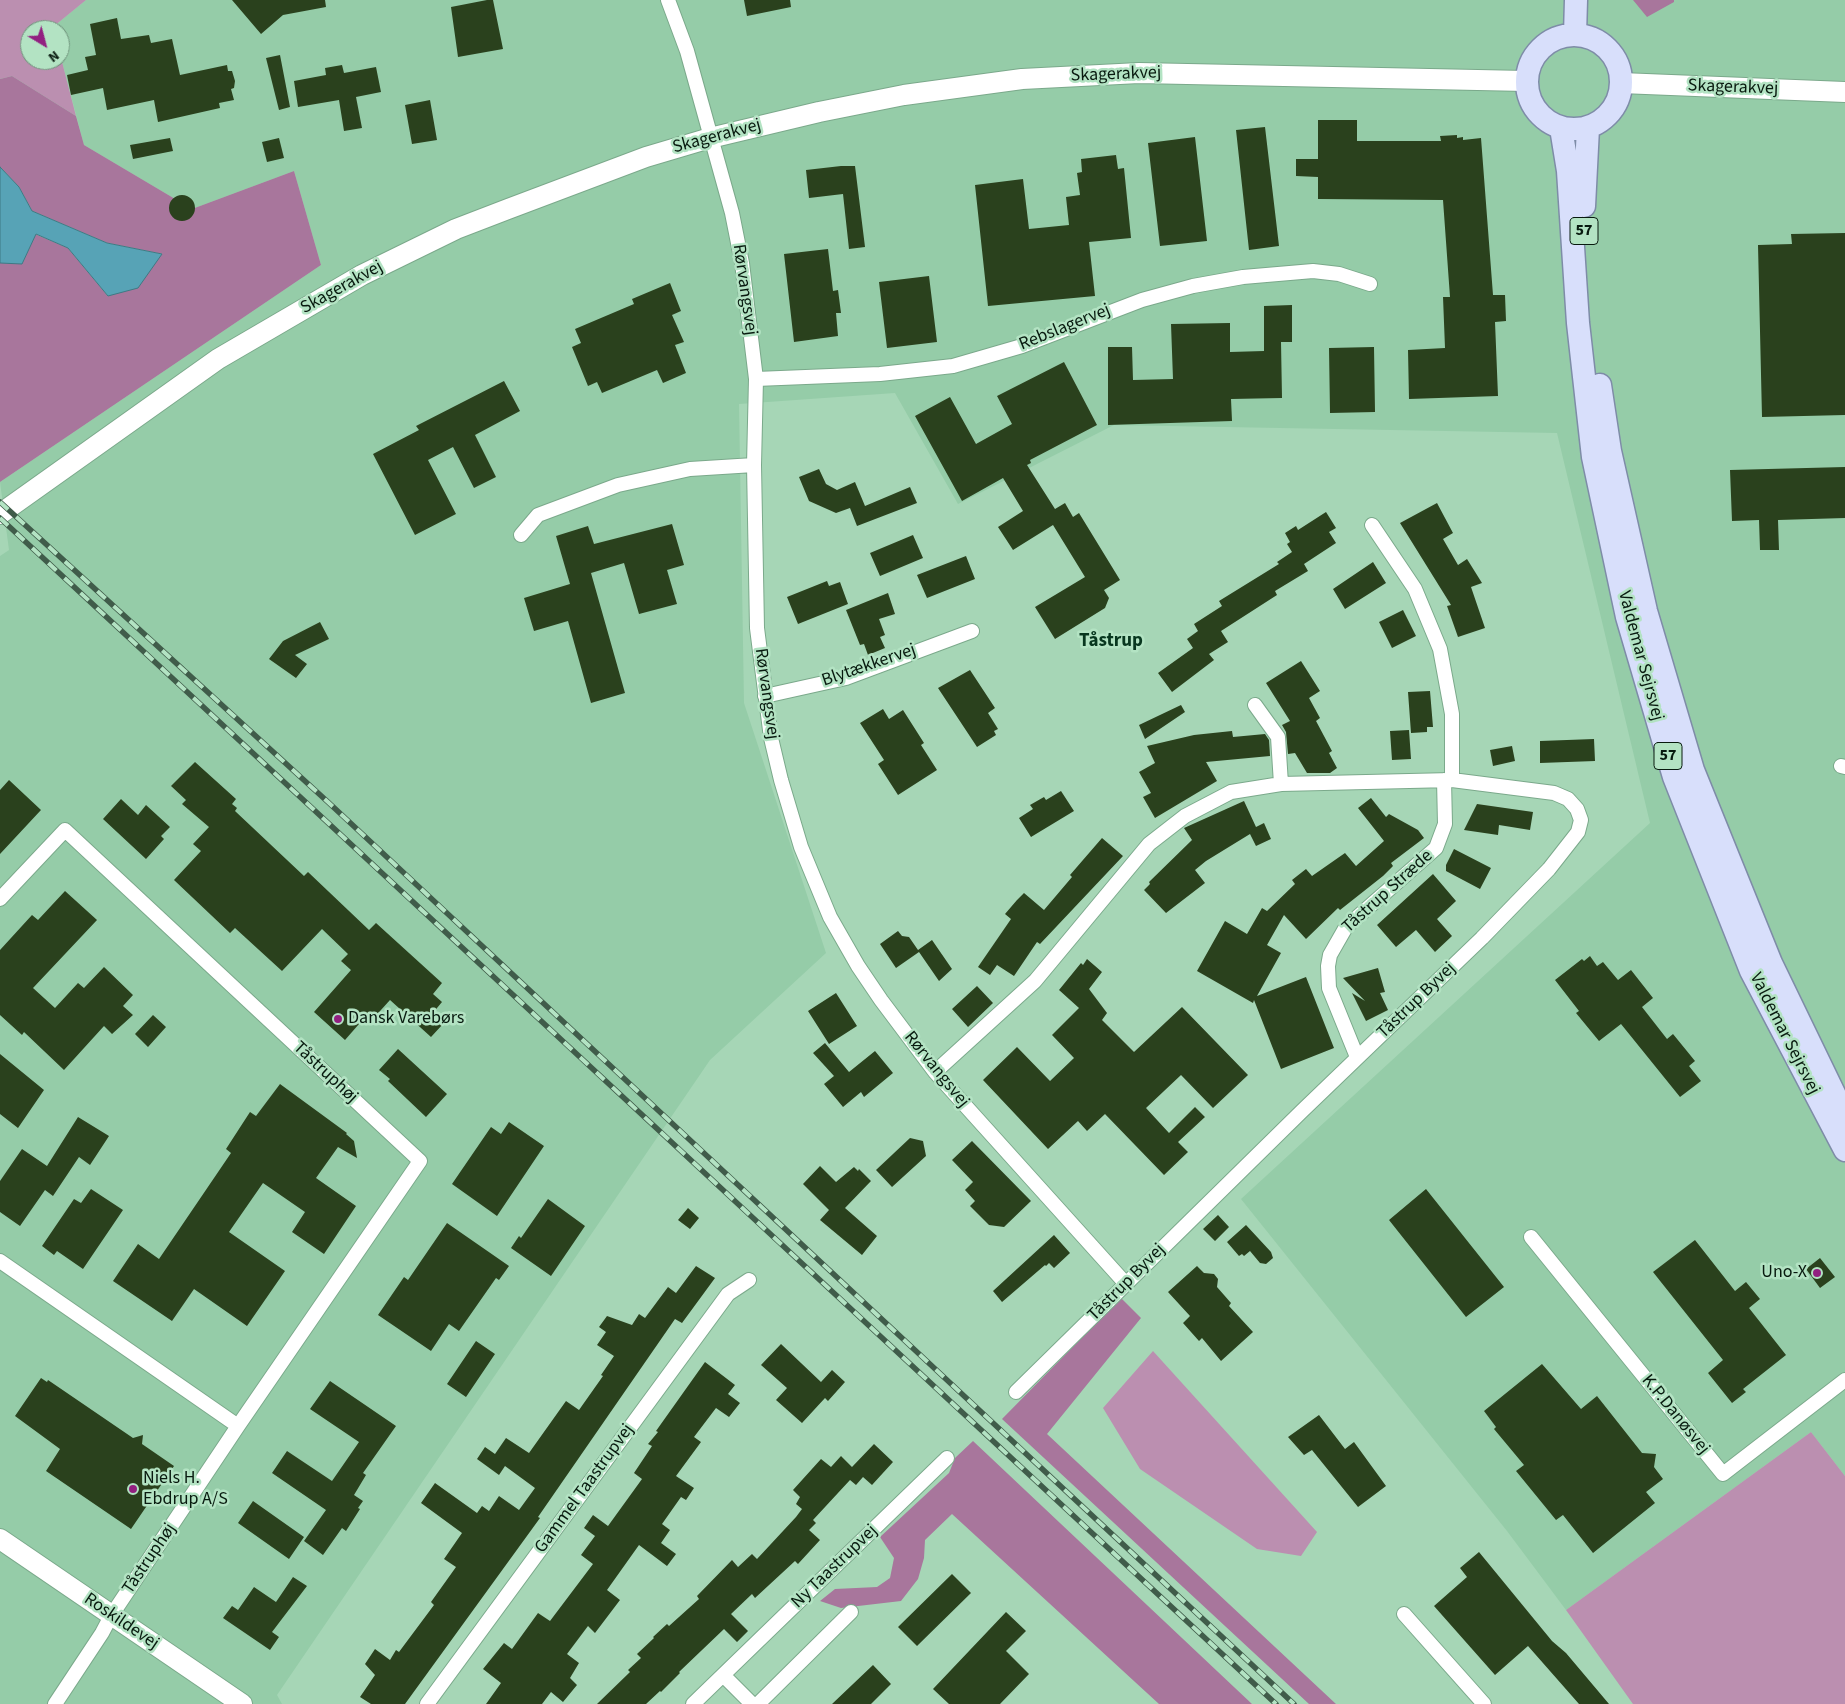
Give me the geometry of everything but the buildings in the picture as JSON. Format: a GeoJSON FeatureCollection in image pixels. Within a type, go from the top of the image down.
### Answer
{"type":"FeatureCollection","features":[{"type":"Feature","properties":{"kind":"main road"},"geometry":{"type":"LineString","coordinates":[[1575,35],[1576,0]]}},
{"type":"Feature","properties":{"kind":"main road"},"geometry":{"type":"LineString","coordinates":[[1575,35],[1593,39],[1607,49],[1617,64],[1621,83],[1618,98],[1611,111],[1601,121],[1588,128],[1574,130],[1560,128],[1542,118],[1530,101],[1526,81],[1530,63],[1538,51],[1555,39],[1575,35]]}},
{"type":"Feature","properties":{"kind":"main road","name":"Valdemar Sejrsvej"},"geometry":{"type":"LineString","coordinates":[[1560,128],[1568,171],[1578,323],[1593,457],[1627,617],[1674,777],[1751,972],[1845,1150]]}},
{"type":"Feature","properties":{"kind":"main road","name":"Valdemar Sejrsvej"},"geometry":{"type":"LineString","coordinates":[[1588,128],[1585,148],[1584,232],[1592,334],[1610,451],[1646,611],[1693,770],[1771,963],[1845,1116]]}},
{"type":"Feature","properties":{"kind":"street","name":"Rørvangsvej"},"geometry":{"type":"LineString","coordinates":[[668,0],[687,51],[732,214],[742,263],[756,379],[754,465],[757,628],[765,696],[780,780],[801,847],[830,916],[876,993],[935,1072],[1126,1284]]}},
{"type":"Feature","properties":{"kind":"street","name":"Skagerakvej"},"geometry":{"type":"LineString","coordinates":[[0,514],[218,359],[362,275],[456,229],[646,157],[710,138],[812,114],[904,96],[1022,79],[1148,73],[1526,81]]}},
{"type":"Feature","properties":{"kind":"street","name":"Skagerakvej"},"geometry":{"type":"LineString","coordinates":[[1621,83],[1845,92]]}},
{"type":"Feature","properties":{"kind":"street","name":"Rebslagervej"},"geometry":{"type":"LineString","coordinates":[[756,379],[880,374],[953,366],[1022,346],[1142,300],[1193,286],[1243,277],[1313,271],[1339,274],[1370,284]]}},
{"type":"Feature","properties":{"kind":"street"},"geometry":{"type":"LineString","coordinates":[[521,536],[538,515],[618,485],[690,469],[754,465]]}},
{"type":"Feature","properties":{"kind":"street","name":"Tåstrup Stræde"},"geometry":{"type":"LineString","coordinates":[[1357,1057],[1330,988],[1328,961],[1333,947],[1346,927],[1436,848],[1445,824],[1452,714],[1440,649],[1414,589],[1372,525]]}},
{"type":"Feature","properties":{"kind":"street","name":"Blytækkervej"},"geometry":{"type":"LineString","coordinates":[[765,696],[846,678],[972,631]]}},
{"type":"Feature","properties":{"kind":"street"},"geometry":{"type":"LineString","coordinates":[[1255,705],[1278,737],[1281,784]]}},
{"type":"Feature","properties":{"kind":"street","name":"Tåstrup Byvej"},"geometry":{"type":"LineString","coordinates":[[935,1072],[1035,981],[1149,844],[1185,816],[1220,797],[1244,789],[1281,784],[1448,780],[1561,796],[1568,799],[1577,809],[1580,820],[1578,832],[1549,869],[1482,938],[1357,1057],[1016,1392]]}},
{"type":"Feature","properties":{"kind":"street","name":"Tåstruphøj"},"geometry":{"type":"LineString","coordinates":[[0,899],[65,830],[420,1161],[238,1426],[111,1616],[102,1633],[55,1704]]}},
{"type":"Feature","properties":{"kind":"street","name":"K.P.Danøsvej"},"geometry":{"type":"LineString","coordinates":[[1531,1237],[1723,1474],[1845,1380]]}},
{"type":"Feature","properties":{"kind":"street"},"geometry":{"type":"LineString","coordinates":[[0,1261],[238,1426]]}},
{"type":"Feature","properties":{"kind":"street","name":"Gammel Taastrupvej"},"geometry":{"type":"LineString","coordinates":[[427,1704],[728,1294],[749,1280]]}},
{"type":"Feature","properties":{"kind":"street","name":"Ny Taastrupvej"},"geometry":{"type":"LineString","coordinates":[[693,1704],[946,1458]]}},
{"type":"Feature","properties":{"kind":"street","name":"Roskildevej"},"geometry":{"type":"LineString","coordinates":[[0,1539],[242,1704]]}},
{"type":"Feature","properties":{"kind":"street"},"geometry":{"type":"LineString","coordinates":[[758,1704],[851,1612]]}},
{"type":"Feature","properties":{"kind":"street"},"geometry":{"type":"LineString","coordinates":[[1404,1614],[1484,1704]]}},
{"type":"Feature","properties":{"kind":"street"},"geometry":{"type":"LineString","coordinates":[[723,1675],[752,1704]]}},
{"type":"Feature","properties":{"kind":"shaded area"},"geometry":{"type":"Polygon","coordinates":[[[0,0],[86,0],[62,20],[20,20],[20,70],[64,70],[76,116],[12,76],[0,79],[0,0]]]}},
{"type":"Feature","properties":{"kind":"shaded area"},"geometry":{"type":"Polygon","coordinates":[[[86,0],[1845,0],[1845,1476],[1811,1432],[1566,1610],[1507,1531],[1241,1199],[1650,823],[1557,433],[1114,425],[958,504],[895,393],[739,404],[744,703],[826,953],[710,1060],[277,1695],[282,1704],[0,1704],[0,556],[9,550],[0,482],[321,265],[294,171],[192,209],[84,145],[64,70],[70,70],[70,20],[62,20],[86,0]]]}},
{"type":"Feature","properties":{"kind":"shaded area"},"geometry":{"type":"Polygon","coordinates":[[[1633,0],[1674,0],[1674,2],[1647,17],[1633,0]]]}},
{"type":"Feature","properties":{"kind":"shaded area"},"geometry":{"type":"Polygon","coordinates":[[[12,76],[76,116],[84,145],[192,209],[294,171],[321,265],[0,482],[0,263],[22,263],[35,234],[68,248],[108,296],[162,254],[107,243],[32,211],[19,187],[0,167],[0,79],[12,76]]]}},
{"type":"Feature","properties":{"kind":"shaded area"},"geometry":{"type":"Polygon","coordinates":[[[1121,1298],[1141,1318],[1047,1434],[1336,1704],[1309,1704],[1002,1419],[1121,1298]]]}},
{"type":"Feature","properties":{"kind":"shaded area"},"geometry":{"type":"Polygon","coordinates":[[[1153,1351],[1317,1532],[1301,1556],[1257,1549],[1140,1469],[1103,1408],[1153,1351]]]}},
{"type":"Feature","properties":{"kind":"shaded area"},"geometry":{"type":"Polygon","coordinates":[[[1811,1432],[1845,1476],[1845,1704],[1633,1704],[1566,1610],[1811,1432]]]}},
{"type":"Feature","properties":{"kind":"shaded area"},"geometry":{"type":"Polygon","coordinates":[[[973,1441],[1252,1704],[1159,1704],[952,1514],[925,1540],[924,1558],[918,1579],[901,1601],[841,1608],[820,1601],[835,1589],[877,1587],[890,1578],[894,1558],[880,1537],[949,1473],[955,1458],[973,1441]]]}},
{"type":"Feature","properties":{"kind":"water"},"geometry":{"type":"Polygon","coordinates":[[[0,167],[19,187],[32,211],[107,243],[162,254],[138,288],[108,296],[68,248],[36,234],[22,264],[0,263],[0,167]]]}},
{"type":"Feature","properties":{"kind":"railway"},"geometry":{"type":"LineString","coordinates":[[0,502],[329,803],[1294,1704]]}},
{"type":"Feature","properties":{"kind":"railway"},"geometry":{"type":"LineString","coordinates":[[0,518],[1276,1704]]}},
{"type":"Feature","properties":{"kind":"place","name":"Dansk Varebørs"},"geometry":{"type":"Point","coordinates":[338,1019]}},
{"type":"Feature","properties":{"kind":"place","name":"Uno-X"},"geometry":{"type":"Point","coordinates":[1817,1273]}},
{"type":"Feature","properties":{"kind":"place","name":"Niels H. Ebdrup A/S"},"geometry":{"type":"Point","coordinates":[133,1489]}},
{"type":"Feature","properties":{"kind":"district","name":"Tåstrup"},"geometry":{"type":"Point","coordinates":[1111,642]}}]}
